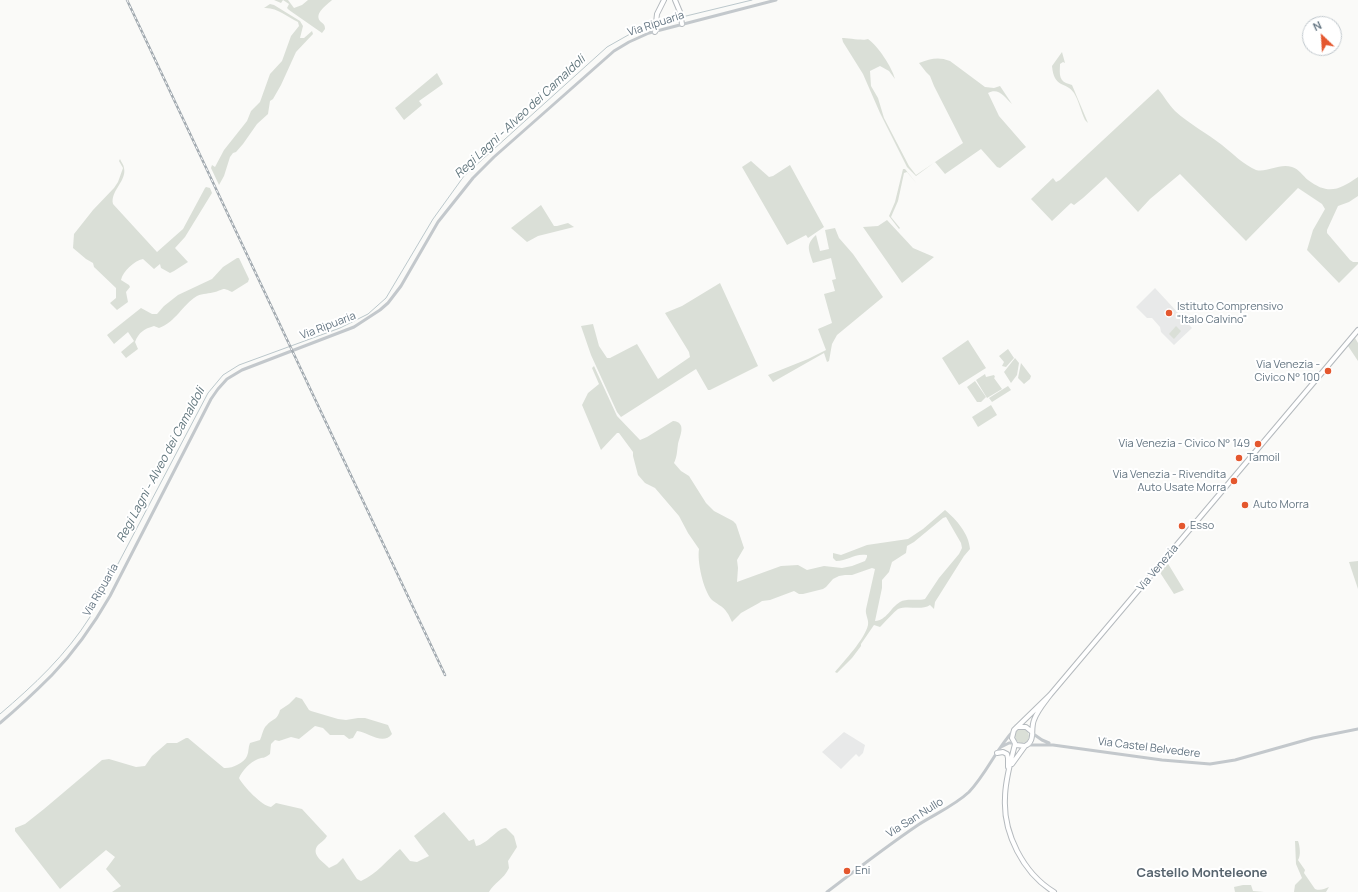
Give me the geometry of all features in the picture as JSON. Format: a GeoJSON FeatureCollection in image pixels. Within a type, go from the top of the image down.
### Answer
{"type":"FeatureCollection","features":[{"type":"Feature","properties":{"kind":"main road"},"geometry":{"type":"LineString","coordinates":[[656,30],[656,20],[664,0]]}},
{"type":"Feature","properties":{"kind":"main road"},"geometry":{"type":"LineString","coordinates":[[675,0],[681,15],[682,24]]}},
{"type":"Feature","properties":{"kind":"main road","name":"Via Venezia"},"geometry":{"type":"LineString","coordinates":[[1032,733],[1035,716],[1050,695],[1358,330]]}},
{"type":"Feature","properties":{"kind":"main road","name":"Via Venezia"},"geometry":{"type":"LineString","coordinates":[[1015,729],[1050,695]]}},
{"type":"Feature","properties":{"kind":"main road"},"geometry":{"type":"LineString","coordinates":[[1007,779],[1015,743],[1012,735],[1015,729],[1023,726],[1029,728],[1032,733],[1032,740],[1026,745],[1010,768]]}},
{"type":"Feature","properties":{"kind":"main road"},"geometry":{"type":"LineString","coordinates":[[1015,743],[1019,746],[1026,745]]}},
{"type":"Feature","properties":{"kind":"main road"},"geometry":{"type":"LineString","coordinates":[[997,753],[1005,753],[1008,758],[1004,798],[1006,820],[1010,833],[1028,870],[1045,887],[1054,892]]}},
{"type":"Feature","properties":{"kind":"street","name":"Via Ripuaria"},"geometry":{"type":"LineString","coordinates":[[0,723],[53,674],[82,639],[98,616],[110,596],[212,399],[227,379],[242,370],[344,332],[372,316],[388,303],[401,286],[438,222],[478,172],[614,50],[656,30],[776,0]]}},
{"type":"Feature","properties":{"kind":"street","name":"Via San Nullo"},"geometry":{"type":"LineString","coordinates":[[827,892],[885,848],[929,818],[959,801],[983,775],[1002,743],[1015,729]]}},
{"type":"Feature","properties":{"kind":"street","name":"Via Castel Belvedere"},"geometry":{"type":"LineString","coordinates":[[1053,745],[1164,760],[1210,764],[1235,760],[1310,738],[1358,729]]}},
{"type":"Feature","properties":{"kind":"street"},"geometry":{"type":"LineString","coordinates":[[1032,733],[1053,745]]}},
{"type":"Feature","properties":{"kind":"street"},"geometry":{"type":"LineString","coordinates":[[1000,748],[1008,743],[1015,743]]}},
{"type":"Feature","properties":{"kind":"street"},"geometry":{"type":"LineString","coordinates":[[1026,745],[1053,745]]}},
{"type":"Feature","properties":{"kind":"shaded area"},"geometry":{"type":"Polygon","coordinates":[[[274,0],[283,0],[281,3],[274,0]]]}},
{"type":"Feature","properties":{"kind":"shaded area"},"geometry":{"type":"Polygon","coordinates":[[[283,0],[288,0],[294,8],[302,5],[308,0],[332,0],[322,9],[319,15],[320,21],[325,27],[322,33],[289,10],[287,8],[289,4],[283,0]]]}},
{"type":"Feature","properties":{"kind":"shaded area"},"geometry":{"type":"Polygon","coordinates":[[[270,4],[300,21],[303,26],[300,38],[304,38],[312,31],[313,34],[296,52],[281,85],[273,99],[270,101],[268,114],[257,124],[243,144],[230,157],[224,176],[219,185],[211,168],[212,165],[215,167],[224,150],[247,121],[251,111],[260,102],[270,74],[282,61],[291,36],[299,26],[298,22],[282,13],[273,9],[264,8],[270,4]]]}},
{"type":"Feature","properties":{"kind":"shaded area"},"geometry":{"type":"Polygon","coordinates":[[[842,38],[860,40],[868,39],[888,63],[895,79],[889,71],[880,66],[870,71],[871,86],[878,98],[884,118],[909,166],[916,175],[934,163],[916,176],[907,167],[880,113],[863,74],[842,38]]]}},
{"type":"Feature","properties":{"kind":"shaded area"},"geometry":{"type":"Polygon","coordinates":[[[1062,52],[1065,63],[1063,62],[1060,64],[1062,80],[1063,82],[1072,85],[1088,123],[1085,120],[1074,93],[1071,89],[1061,84],[1055,78],[1053,73],[1052,66],[1062,52]]]}},
{"type":"Feature","properties":{"kind":"shaded area"},"geometry":{"type":"Polygon","coordinates":[[[938,58],[950,61],[985,87],[994,88],[1000,86],[1012,104],[999,92],[995,91],[988,93],[999,116],[1026,147],[1000,168],[997,167],[981,149],[945,174],[935,162],[963,143],[930,76],[919,63],[938,58]]]}},
{"type":"Feature","properties":{"kind":"shaded area"},"geometry":{"type":"Polygon","coordinates":[[[437,73],[443,84],[419,101],[422,105],[404,120],[395,108],[437,73]]]}},
{"type":"Feature","properties":{"kind":"shaded area"},"geometry":{"type":"Polygon","coordinates":[[[1158,89],[1180,116],[1256,170],[1260,171],[1282,166],[1292,167],[1297,169],[1315,185],[1328,189],[1334,189],[1346,185],[1358,177],[1358,196],[1349,202],[1338,206],[1327,233],[1350,260],[1353,262],[1358,262],[1358,264],[1339,283],[1307,250],[1313,230],[1325,209],[1322,204],[1298,188],[1246,241],[1180,174],[1150,199],[1138,212],[1106,177],[1074,205],[1071,203],[1052,221],[1031,199],[1053,178],[1056,182],[1060,180],[1158,89]]]}},
{"type":"Feature","properties":{"kind":"shaded area"},"geometry":{"type":"Polygon","coordinates":[[[120,159],[124,167],[124,173],[114,195],[113,204],[157,252],[183,229],[205,188],[210,188],[212,193],[185,237],[175,248],[188,262],[170,273],[161,268],[160,264],[154,269],[143,259],[133,264],[126,270],[121,280],[130,287],[126,292],[128,302],[117,310],[110,303],[116,298],[116,288],[94,267],[93,263],[73,248],[74,234],[118,182],[123,168],[119,161],[120,159]]]}},
{"type":"Feature","properties":{"kind":"shaded area"},"geometry":{"type":"Polygon","coordinates":[[[751,161],[769,177],[790,165],[824,227],[808,238],[806,235],[787,245],[742,167],[751,161]]]}},
{"type":"Feature","properties":{"kind":"shaded area"},"geometry":{"type":"Polygon","coordinates":[[[903,169],[905,169],[917,184],[907,172],[904,173],[898,201],[891,217],[900,228],[899,229],[889,216],[895,202],[903,169]]]}},
{"type":"Feature","properties":{"kind":"shaded area"},"geometry":{"type":"Polygon","coordinates":[[[541,205],[554,226],[568,223],[574,227],[538,236],[527,242],[511,228],[541,205]]]}},
{"type":"Feature","properties":{"kind":"shaded area"},"geometry":{"type":"Polygon","coordinates":[[[887,220],[913,248],[934,257],[902,283],[863,227],[878,226],[887,220]]]}},
{"type":"Feature","properties":{"kind":"shaded area"},"geometry":{"type":"Polygon","coordinates":[[[835,228],[839,238],[853,254],[883,297],[837,335],[832,344],[829,361],[827,362],[824,353],[773,382],[768,375],[826,350],[818,329],[832,323],[824,294],[835,291],[832,280],[836,279],[831,258],[813,263],[809,245],[816,235],[820,251],[829,249],[825,230],[835,228]]]}},
{"type":"Feature","properties":{"kind":"shaded area"},"geometry":{"type":"Polygon","coordinates":[[[239,258],[249,279],[248,282],[232,292],[224,289],[197,296],[170,322],[159,328],[154,326],[142,331],[135,342],[138,349],[126,358],[121,352],[134,341],[128,332],[114,344],[107,335],[141,308],[152,314],[157,314],[164,306],[178,295],[212,279],[223,267],[239,258]]]}},
{"type":"Feature","properties":{"kind":"shaded area"},"geometry":{"type":"Polygon","coordinates":[[[720,283],[758,366],[710,390],[708,390],[696,369],[621,417],[617,412],[591,355],[581,326],[593,324],[599,346],[607,358],[610,358],[637,344],[658,379],[690,357],[689,352],[665,313],[682,306],[720,283]]]}},
{"type":"Feature","properties":{"kind":"shaded area"},"geometry":{"type":"Polygon","coordinates":[[[1155,288],[1192,328],[1174,345],[1161,332],[1160,327],[1152,318],[1147,318],[1136,307],[1155,288]]]}},
{"type":"Feature","properties":{"kind":"shaded area"},"geometry":{"type":"Polygon","coordinates":[[[1176,326],[1181,331],[1174,339],[1169,334],[1176,326]]]}},
{"type":"Feature","properties":{"kind":"shaded area"},"geometry":{"type":"Polygon","coordinates":[[[1355,338],[1358,343],[1358,361],[1348,346],[1355,338]]]}},
{"type":"Feature","properties":{"kind":"shaded area"},"geometry":{"type":"Polygon","coordinates":[[[968,340],[986,368],[959,385],[942,358],[968,340]]]}},
{"type":"Feature","properties":{"kind":"shaded area"},"geometry":{"type":"Polygon","coordinates":[[[1008,349],[1014,358],[1006,367],[1002,366],[1004,362],[999,356],[1008,349]]]}},
{"type":"Feature","properties":{"kind":"shaded area"},"geometry":{"type":"Polygon","coordinates":[[[1015,358],[1019,363],[1017,375],[1011,383],[1004,372],[1015,358]]]}},
{"type":"Feature","properties":{"kind":"shaded area"},"geometry":{"type":"Polygon","coordinates":[[[1021,363],[1031,376],[1030,379],[1024,384],[1018,378],[1021,363]]]}},
{"type":"Feature","properties":{"kind":"shaded area"},"geometry":{"type":"Polygon","coordinates":[[[594,366],[617,416],[640,440],[673,421],[680,424],[682,430],[674,463],[681,471],[689,476],[706,503],[714,511],[736,524],[744,548],[737,560],[737,582],[781,566],[798,565],[807,570],[824,566],[842,568],[852,566],[865,561],[867,555],[858,555],[836,561],[833,558],[833,553],[841,555],[867,545],[908,539],[923,529],[945,510],[965,532],[970,549],[935,602],[934,609],[930,605],[923,608],[898,609],[880,627],[874,625],[852,658],[837,673],[835,672],[854,650],[866,631],[868,623],[866,609],[875,569],[872,568],[852,575],[839,576],[833,579],[823,589],[803,594],[799,594],[794,591],[770,600],[762,601],[741,613],[732,622],[725,610],[712,600],[706,590],[700,568],[699,549],[679,516],[655,488],[645,483],[638,475],[633,452],[619,433],[617,433],[601,450],[582,405],[588,393],[599,384],[592,368],[594,366]],[[946,517],[907,546],[906,553],[892,562],[889,572],[882,580],[882,588],[875,621],[886,616],[897,604],[902,601],[925,599],[939,578],[959,554],[962,548],[961,543],[946,517]]]}},
{"type":"Feature","properties":{"kind":"shaded area"},"geometry":{"type":"Polygon","coordinates":[[[985,374],[986,377],[994,375],[994,378],[1002,389],[987,398],[976,380],[985,374]]]}},
{"type":"Feature","properties":{"kind":"shaded area"},"geometry":{"type":"Polygon","coordinates":[[[975,381],[986,397],[981,402],[977,402],[967,387],[975,381]]]}},
{"type":"Feature","properties":{"kind":"shaded area"},"geometry":{"type":"Polygon","coordinates":[[[1008,386],[1011,390],[992,402],[989,398],[1008,386]]]}},
{"type":"Feature","properties":{"kind":"shaded area"},"geometry":{"type":"Polygon","coordinates":[[[991,405],[997,415],[978,427],[972,417],[991,405]]]}},
{"type":"Feature","properties":{"kind":"shaded area"},"geometry":{"type":"Polygon","coordinates":[[[1358,561],[1358,589],[1349,562],[1358,561]]]}},
{"type":"Feature","properties":{"kind":"shaded area"},"geometry":{"type":"Polygon","coordinates":[[[1167,562],[1184,590],[1174,594],[1159,571],[1167,562]]]}},
{"type":"Feature","properties":{"kind":"shaded area"},"geometry":{"type":"Polygon","coordinates":[[[296,697],[302,699],[311,711],[338,719],[346,720],[365,718],[388,725],[392,734],[384,739],[380,739],[357,731],[353,738],[349,739],[344,735],[330,735],[323,728],[315,726],[299,739],[291,737],[279,741],[275,740],[271,744],[270,754],[252,762],[244,770],[239,778],[244,786],[267,806],[271,807],[276,803],[302,809],[327,836],[316,849],[319,858],[329,868],[337,864],[343,858],[357,879],[361,881],[377,871],[400,849],[410,861],[417,862],[429,856],[414,836],[444,812],[469,841],[474,839],[476,846],[480,845],[499,831],[506,828],[514,836],[517,847],[508,861],[509,868],[507,872],[489,892],[112,892],[121,886],[106,869],[115,857],[106,850],[60,889],[15,831],[15,828],[25,824],[102,760],[109,759],[136,767],[145,766],[152,756],[167,743],[177,743],[188,738],[224,768],[230,768],[237,765],[247,756],[250,743],[260,740],[266,726],[276,718],[280,710],[296,697]]]}},
{"type":"Feature","properties":{"kind":"shaded area"},"geometry":{"type":"Polygon","coordinates":[[[1019,729],[1025,729],[1029,733],[1029,739],[1025,743],[1019,743],[1015,739],[1015,733],[1019,729]]]}},
{"type":"Feature","properties":{"kind":"shaded area"},"geometry":{"type":"Polygon","coordinates":[[[844,732],[865,745],[863,753],[859,757],[856,754],[841,769],[822,752],[844,732]]]}},
{"type":"Feature","properties":{"kind":"shaded area"},"geometry":{"type":"Polygon","coordinates":[[[1295,841],[1298,841],[1299,843],[1300,854],[1298,860],[1305,870],[1304,873],[1315,889],[1320,890],[1329,887],[1326,892],[1294,892],[1295,885],[1302,878],[1296,864],[1295,841]]]}},
{"type":"Feature","properties":{"kind":"shaded area"},"geometry":{"type":"Polygon","coordinates":[[[1251,885],[1253,891],[1264,892],[1235,892],[1234,887],[1251,885]]]}},
{"type":"Feature","properties":{"kind":"waterway","name":"Regi Lagni - Alveo dei Camaldoli"},"geometry":{"type":"LineString","coordinates":[[682,17],[752,0]]}},
{"type":"Feature","properties":{"kind":"waterway","name":"Regi Lagni - Alveo dei Camaldoli"},"geometry":{"type":"LineString","coordinates":[[657,24],[679,18]]}},
{"type":"Feature","properties":{"kind":"waterway","name":"Regi Lagni - Alveo dei Camaldoli"},"geometry":{"type":"LineString","coordinates":[[0,714],[49,669],[81,631],[90,617],[208,393],[223,375],[239,365],[340,328],[368,314],[386,298],[433,219],[464,176],[607,47],[630,34],[654,25]]}},
{"type":"Feature","properties":{"kind":"railway"},"geometry":{"type":"LineString","coordinates":[[127,0],[445,675]]}},
{"type":"Feature","properties":{"kind":"place","name":"Istituto Comprensivo \"Italo Calvino\""},"geometry":{"type":"Point","coordinates":[1169,313]}},
{"type":"Feature","properties":{"kind":"place","name":"Via Venezia - Civico N° 100"},"geometry":{"type":"Point","coordinates":[1328,371]}},
{"type":"Feature","properties":{"kind":"place","name":"Via Venezia - Civico N° 149"},"geometry":{"type":"Point","coordinates":[1258,444]}},
{"type":"Feature","properties":{"kind":"place","name":"Tamoil"},"geometry":{"type":"Point","coordinates":[1239,458]}},
{"type":"Feature","properties":{"kind":"place","name":"Via Venezia - Rivendita Auto Usate Morra"},"geometry":{"type":"Point","coordinates":[1234,481]}},
{"type":"Feature","properties":{"kind":"place","name":"Auto Morra"},"geometry":{"type":"Point","coordinates":[1245,505]}},
{"type":"Feature","properties":{"kind":"place","name":"Esso"},"geometry":{"type":"Point","coordinates":[1182,526]}},
{"type":"Feature","properties":{"kind":"place","name":"Eni"},"geometry":{"type":"Point","coordinates":[847,871]}},
{"type":"Feature","properties":{"kind":"district","name":"Castello Monteleone"},"geometry":{"type":"Point","coordinates":[1202,873]}}]}
